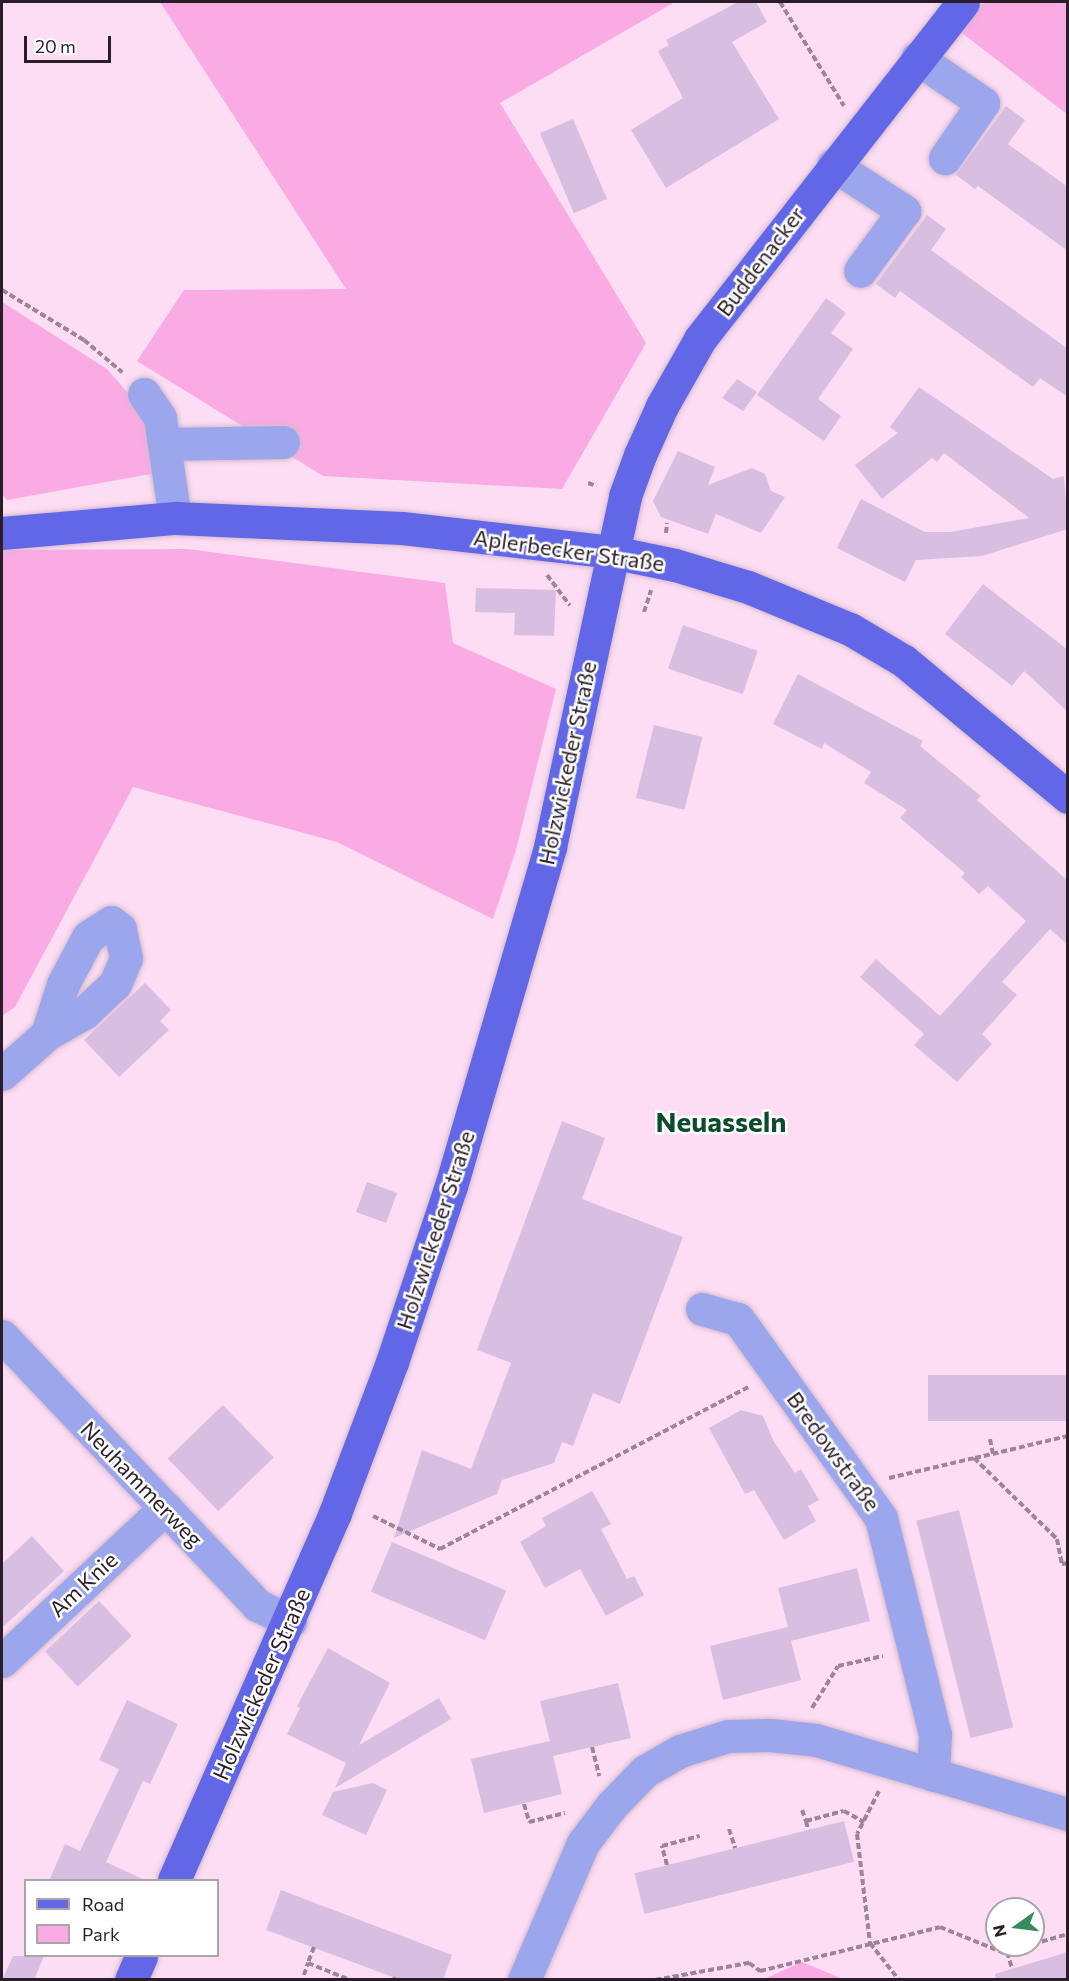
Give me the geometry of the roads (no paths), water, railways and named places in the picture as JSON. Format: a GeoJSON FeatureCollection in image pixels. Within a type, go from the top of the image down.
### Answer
{"type":"FeatureCollection","features":[{"type":"Feature","properties":{"kind":"main road","name":"Buddenacker"},"geometry":{"type":"LineString","coordinates":[[612,552],[625,496],[667,397],[700,339],[833,165],[963,2]]}},
{"type":"Feature","properties":{"kind":"main road","name":"Aplerbecker Straße"},"geometry":{"type":"LineString","coordinates":[[2,533],[175,518],[402,528],[612,552],[675,565],[748,588],[850,629],[904,661],[1068,797]]}},
{"type":"Feature","properties":{"kind":"main road","name":"Holzwickeder Straße"},"geometry":{"type":"LineString","coordinates":[[175,1879],[290,1621],[392,1362],[451,1186],[550,847],[612,552]]}},
{"type":"Feature","properties":{"kind":"main road"},"geometry":{"type":"LineString","coordinates":[[131,1980],[141,1957]]}},
{"type":"Feature","properties":{"kind":"street"},"geometry":{"type":"LineString","coordinates":[[917,58],[983,103],[945,158]]}},
{"type":"Feature","properties":{"kind":"street"},"geometry":{"type":"LineString","coordinates":[[833,165],[904,212],[860,271]]}},
{"type":"Feature","properties":{"kind":"street"},"geometry":{"type":"LineString","coordinates":[[144,394],[160,418],[175,518]]}},
{"type":"Feature","properties":{"kind":"street"},"geometry":{"type":"LineString","coordinates":[[165,444],[283,442]]}},
{"type":"Feature","properties":{"kind":"street"},"geometry":{"type":"LineString","coordinates":[[2,1074],[47,1034]]}},
{"type":"Feature","properties":{"kind":"street","name":"Bredowstraße"},"geometry":{"type":"LineString","coordinates":[[702,1309],[738,1319],[881,1518],[935,1734],[933,1775]]}},
{"type":"Feature","properties":{"kind":"street","name":"Neuhammerweg"},"geometry":{"type":"LineString","coordinates":[[2,1336],[257,1605],[290,1621]]}},
{"type":"Feature","properties":{"kind":"street","name":"Am Knie"},"geometry":{"type":"LineString","coordinates":[[2,1661],[165,1508]]}},
{"type":"Feature","properties":{"kind":"street"},"geometry":{"type":"LineString","coordinates":[[524,1980],[583,1843],[645,1771],[680,1751],[728,1736],[759,1735],[816,1740],[1068,1814]]}},
{"type":"Feature","properties":{"kind":"district","name":"Neuasseln"},"geometry":{"type":"Point","coordinates":[721,1121]}}]}
